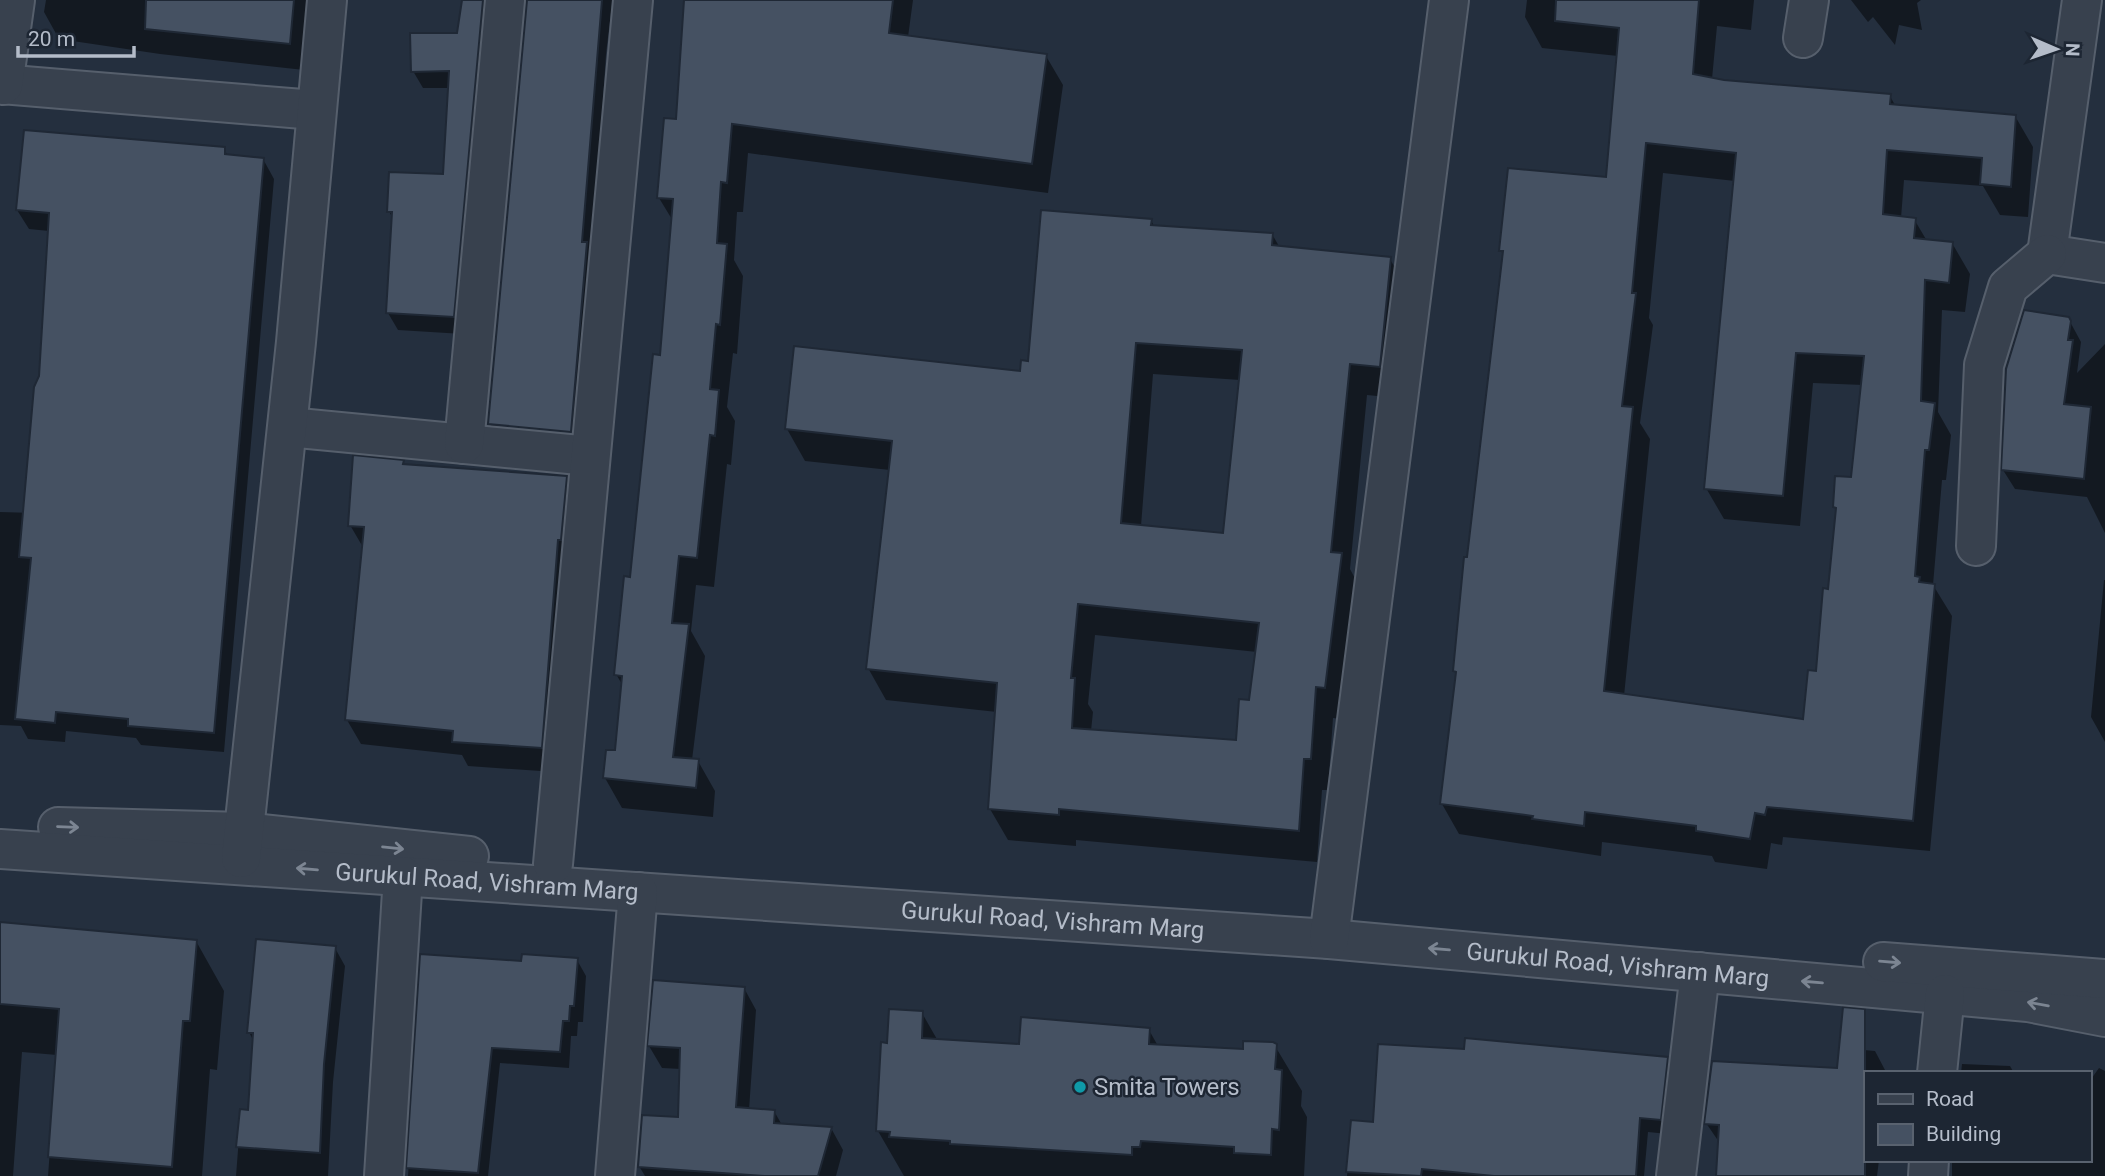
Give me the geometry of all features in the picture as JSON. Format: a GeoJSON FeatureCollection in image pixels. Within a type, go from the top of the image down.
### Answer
{"type":"FeatureCollection","features":[{"type":"Feature","properties":{"kind":"street"},"geometry":{"type":"LineString","coordinates":[[15,0],[2,84],[316,110]]}},
{"type":"Feature","properties":{"kind":"street"},"geometry":{"type":"LineString","coordinates":[[242,848],[288,427],[327,0]]}},
{"type":"Feature","properties":{"kind":"street"},"geometry":{"type":"LineString","coordinates":[[464,444],[505,0]]}},
{"type":"Feature","properties":{"kind":"street"},"geometry":{"type":"LineString","coordinates":[[553,864],[633,0]]}},
{"type":"Feature","properties":{"kind":"street"},"geometry":{"type":"LineString","coordinates":[[1331,927],[1449,0]]}},
{"type":"Feature","properties":{"kind":"street"},"geometry":{"type":"LineString","coordinates":[[1803,38],[1808,0]]}},
{"type":"Feature","properties":{"kind":"street"},"geometry":{"type":"LineString","coordinates":[[1976,546],[1984,365],[2008,287],[2048,254],[2082,0]]}},
{"type":"Feature","properties":{"kind":"street"},"geometry":{"type":"LineString","coordinates":[[2048,254],[2105,263]]}},
{"type":"Feature","properties":{"kind":"street"},"geometry":{"type":"LineString","coordinates":[[288,427],[590,456]]}},
{"type":"Feature","properties":{"kind":"street","name":"Gurukul Road, Vishram Marg"},"geometry":{"type":"LineString","coordinates":[[0,825],[242,848],[553,864],[1331,927],[2105,979]]}},
{"type":"Feature","properties":{"kind":"street","name":"Gurukul Road, Vishram Marg"},"geometry":{"type":"LineString","coordinates":[[0,849],[242,848],[403,876],[638,892],[1331,927],[1700,972],[2028,1002],[2105,1017]]}},
{"type":"Feature","properties":{"kind":"street"},"geometry":{"type":"LineString","coordinates":[[384,1176],[403,876]]}},
{"type":"Feature","properties":{"kind":"street"},"geometry":{"type":"LineString","coordinates":[[615,1176],[638,892]]}},
{"type":"Feature","properties":{"kind":"street"},"geometry":{"type":"LineString","coordinates":[[1676,1176],[1700,972]]}},
{"type":"Feature","properties":{"kind":"street"},"geometry":{"type":"LineString","coordinates":[[1937,1071],[1945,994]]}},
{"type":"Feature","properties":{"kind":"building"},"geometry":{"type":"Polygon","coordinates":[[[146,0],[294,0],[290,44],[145,29],[146,0]]]}},
{"type":"Feature","properties":{"kind":"building"},"geometry":{"type":"Polygon","coordinates":[[[462,0],[483,0],[454,317],[386,313],[392,212],[387,212],[389,172],[443,174],[449,71],[411,72],[410,33],[457,33],[462,0]]]}},
{"type":"Feature","properties":{"kind":"building"},"geometry":{"type":"Polygon","coordinates":[[[527,0],[602,0],[582,242],[587,242],[571,432],[488,424],[527,0]]]}},
{"type":"Feature","properties":{"kind":"building"},"geometry":{"type":"Polygon","coordinates":[[[684,0],[893,0],[889,33],[1047,54],[1032,164],[732,124],[727,183],[721,182],[717,243],[727,244],[720,325],[716,324],[710,389],[719,390],[715,436],[710,435],[697,558],[679,556],[672,623],[689,624],[673,757],[699,759],[696,788],[603,778],[606,750],[615,750],[622,676],[614,675],[624,576],[630,577],[653,354],[660,355],[673,199],[657,198],[664,118],[676,119],[684,0]]]}},
{"type":"Feature","properties":{"kind":"building"},"geometry":{"type":"Polygon","coordinates":[[[1556,0],[1699,0],[1693,74],[1724,80],[1891,94],[1890,104],[2016,115],[2011,187],[1980,184],[1982,158],[1887,150],[1883,214],[1916,218],[1914,238],[1953,242],[1949,283],[1925,280],[1921,401],[1935,403],[1929,450],[1925,450],[1915,576],[1920,577],[1919,582],[1935,584],[1913,821],[1767,807],[1765,815],[1755,813],[1750,839],[1696,831],[1696,826],[1585,812],[1584,826],[1532,819],[1533,816],[1440,804],[1456,672],[1453,671],[1464,557],[1467,557],[1503,251],[1499,251],[1508,168],[1606,177],[1619,28],[1555,21],[1556,0]],[[1646,143],[1632,293],[1636,293],[1622,406],[1633,407],[1604,691],[1803,719],[1808,670],[1816,671],[1823,588],[1828,589],[1836,508],[1833,507],[1835,476],[1851,477],[1864,356],[1796,353],[1783,496],[1704,489],[1736,153],[1646,143]]]}},
{"type":"Feature","properties":{"kind":"building"},"geometry":{"type":"Polygon","coordinates":[[[24,130],[225,147],[225,154],[264,158],[214,733],[128,726],[128,719],[56,712],[55,723],[15,719],[31,558],[19,557],[34,387],[39,376],[49,213],[16,210],[24,130]]]}},
{"type":"Feature","properties":{"kind":"building"},"geometry":{"type":"Polygon","coordinates":[[[1041,210],[1152,219],[1151,225],[1273,233],[1272,245],[1391,257],[1380,367],[1350,364],[1331,552],[1342,553],[1325,688],[1316,687],[1311,759],[1304,759],[1299,831],[1059,809],[1059,815],[988,809],[997,683],[866,669],[892,441],[785,429],[794,346],[1020,371],[1021,360],[1028,361],[1041,210]],[[1136,343],[1121,523],[1223,533],[1242,350],[1136,343]],[[1078,604],[1071,678],[1075,678],[1072,728],[1236,740],[1239,699],[1249,700],[1259,623],[1078,604]]]}},
{"type":"Feature","properties":{"kind":"building"},"geometry":{"type":"Polygon","coordinates":[[[2024,310],[2069,317],[2071,321],[2068,340],[2073,340],[2064,404],[2091,407],[2084,479],[2001,470],[2006,369],[2024,310]]]}},
{"type":"Feature","properties":{"kind":"building"},"geometry":{"type":"Polygon","coordinates":[[[353,455],[404,460],[403,464],[567,476],[561,540],[558,540],[542,748],[452,742],[453,731],[345,720],[364,527],[348,526],[353,455]]]}},
{"type":"Feature","properties":{"kind":"building"},"geometry":{"type":"Polygon","coordinates":[[[0,922],[197,940],[190,1021],[183,1021],[172,1167],[48,1157],[59,1009],[0,1004],[0,922]]]}},
{"type":"Feature","properties":{"kind":"building"},"geometry":{"type":"Polygon","coordinates":[[[256,939],[336,946],[324,1064],[320,1153],[236,1147],[240,1109],[248,1110],[253,1033],[247,1033],[256,939]]]}},
{"type":"Feature","properties":{"kind":"building"},"geometry":{"type":"Polygon","coordinates":[[[420,954],[521,961],[522,954],[578,958],[574,1006],[570,1006],[569,1021],[563,1021],[560,1052],[492,1048],[478,1173],[406,1168],[420,954]]]}},
{"type":"Feature","properties":{"kind":"building"},"geometry":{"type":"Polygon","coordinates":[[[653,980],[745,987],[736,1107],[775,1110],[774,1123],[832,1127],[818,1176],[764,1176],[638,1167],[642,1115],[678,1117],[680,1048],[647,1046],[653,980]]]}},
{"type":"Feature","properties":{"kind":"building"},"geometry":{"type":"Polygon","coordinates":[[[1843,1007],[1865,1009],[1865,1176],[1716,1176],[1719,1125],[1704,1124],[1712,1061],[1837,1068],[1843,1007]]]}},
{"type":"Feature","properties":{"kind":"building","name":"Smita Towers"},"geometry":{"type":"Polygon","coordinates":[[[889,1009],[923,1011],[922,1038],[1019,1044],[1021,1017],[1150,1028],[1149,1044],[1243,1049],[1243,1041],[1273,1042],[1277,1044],[1275,1069],[1282,1070],[1279,1130],[1272,1129],[1271,1155],[1234,1153],[1234,1147],[1141,1141],[1140,1147],[1132,1147],[1132,1155],[950,1144],[950,1141],[889,1137],[890,1132],[876,1131],[881,1042],[887,1043],[889,1009]]]}},
{"type":"Feature","properties":{"kind":"building"},"geometry":{"type":"Polygon","coordinates":[[[1465,1038],[1668,1057],[1661,1120],[1640,1118],[1636,1176],[1494,1176],[1422,1169],[1421,1176],[1346,1172],[1351,1120],[1373,1122],[1378,1044],[1464,1049],[1465,1038]]]}},
{"type":"Feature","properties":{"kind":"place","name":"Smita Towers"},"geometry":{"type":"Point","coordinates":[1080,1087]}}]}
